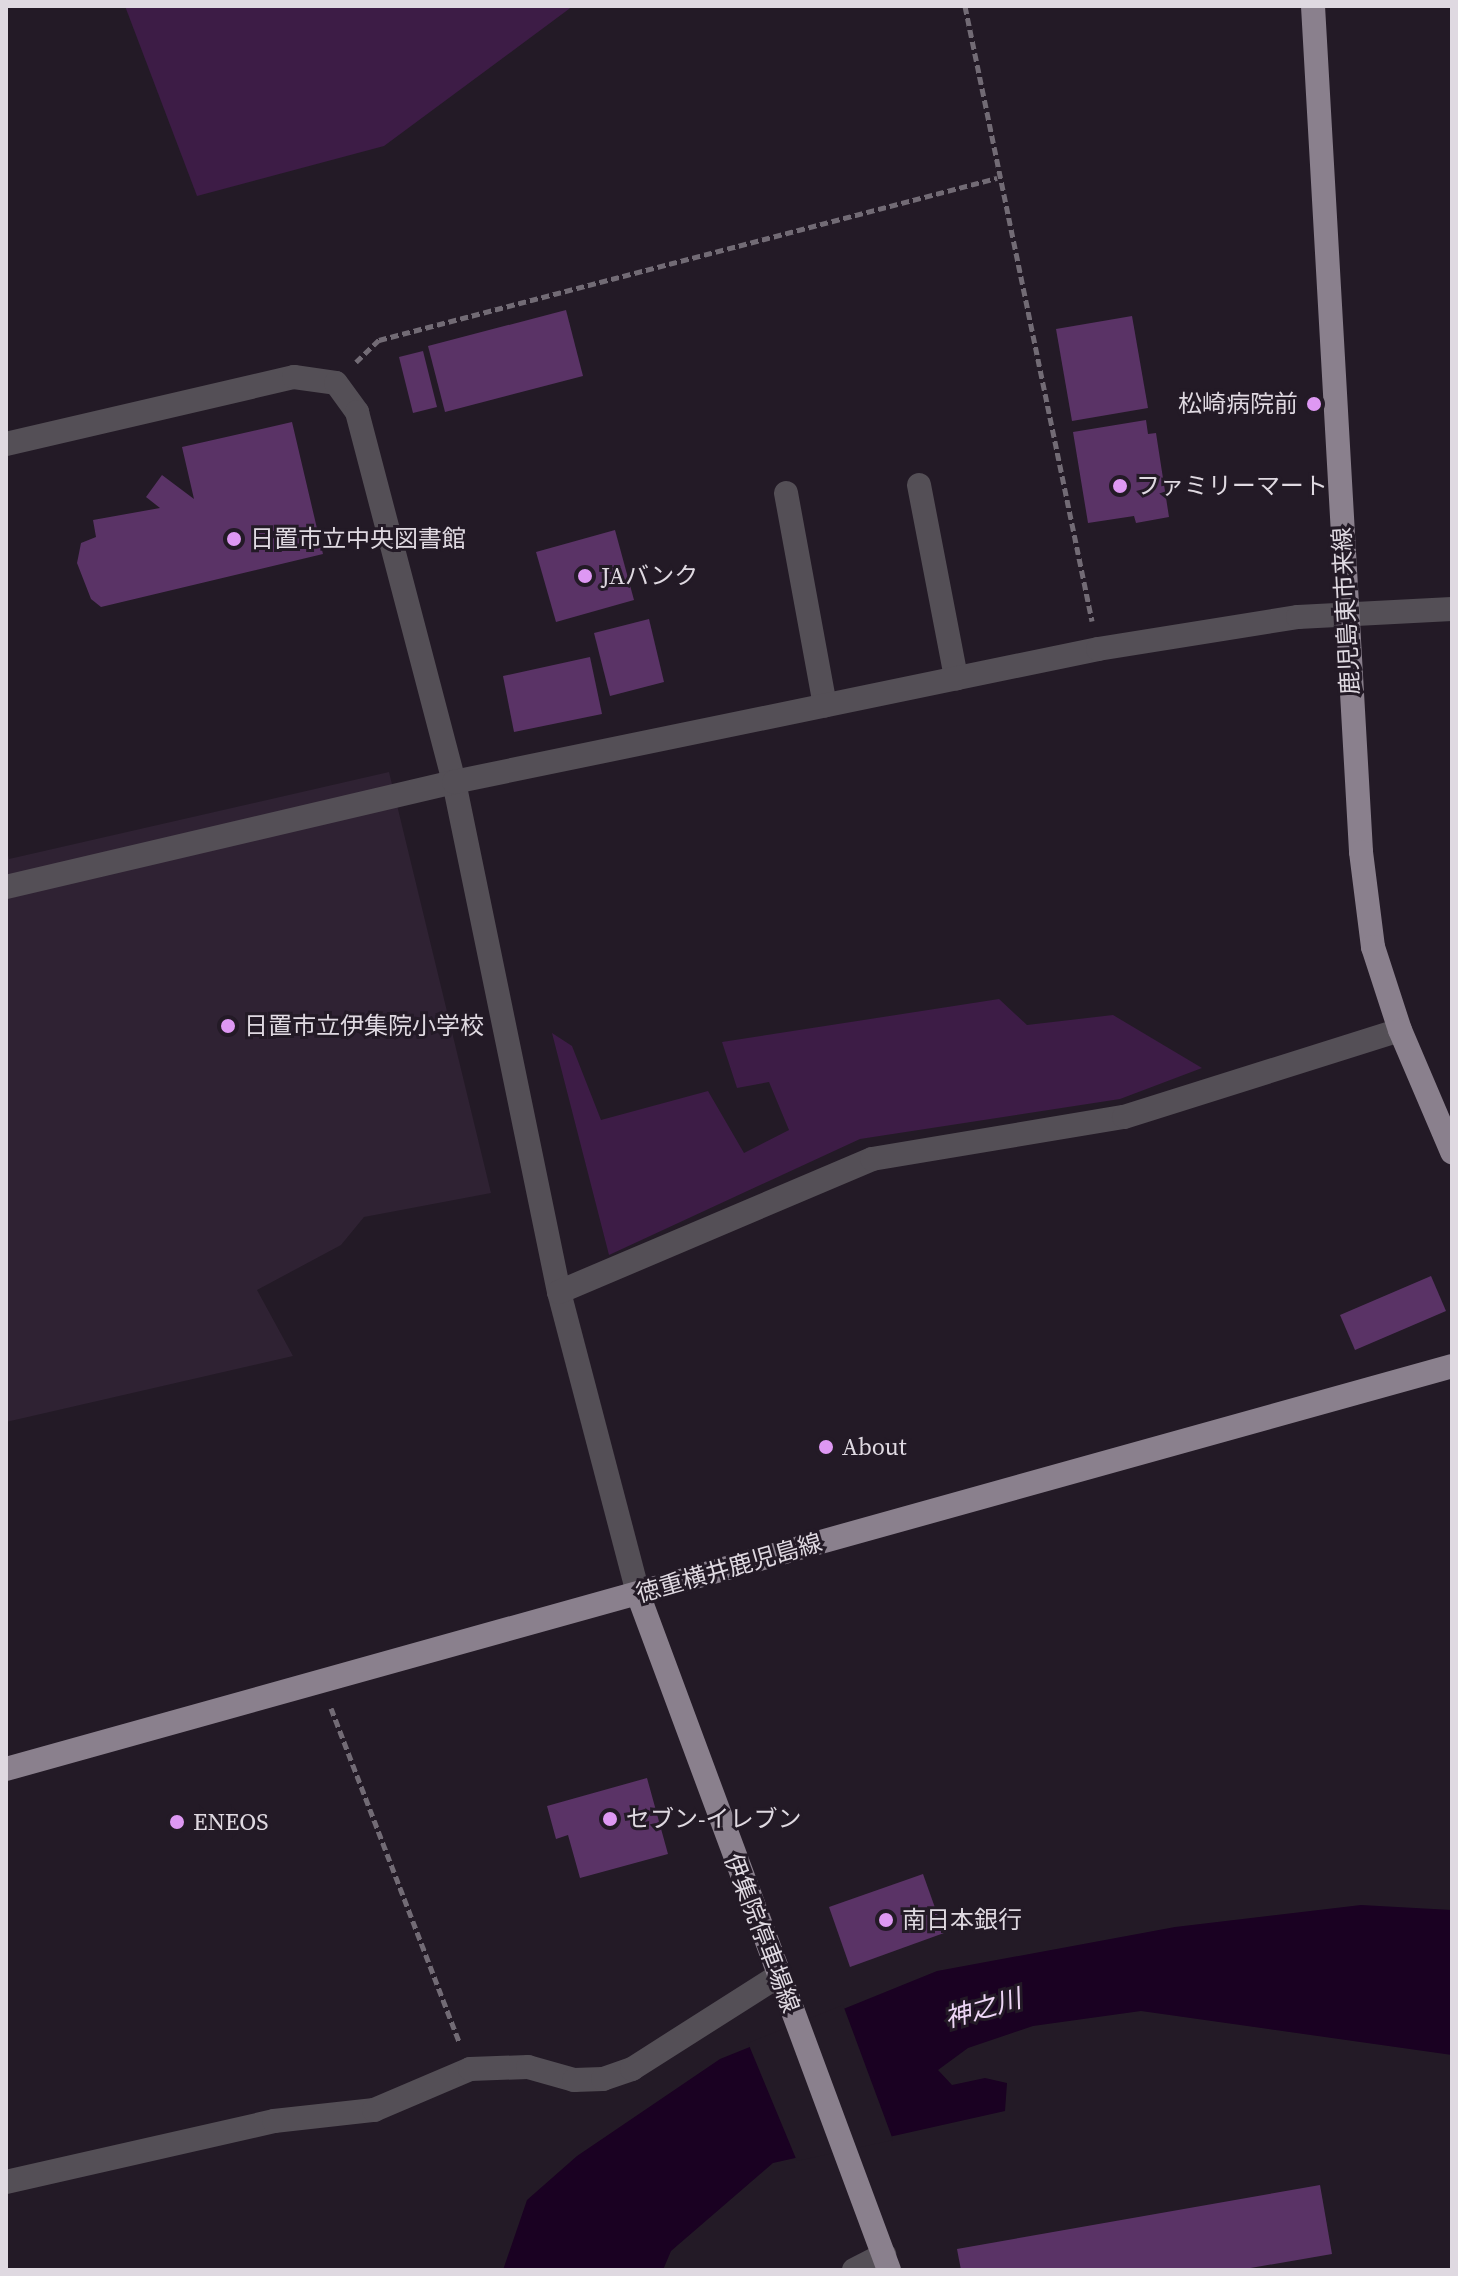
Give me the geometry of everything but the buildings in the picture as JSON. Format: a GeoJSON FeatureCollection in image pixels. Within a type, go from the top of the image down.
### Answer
{"type":"FeatureCollection","features":[{"type":"Feature","properties":{"kind":"main road","name":"鹿児島東市来線"},"geometry":{"type":"LineString","coordinates":[[1313,6],[1361,852],[1373,947],[1400,1030],[1452,1152]]}},
{"type":"Feature","properties":{"kind":"main road","name":"徳重横井鹿児島線"},"geometry":{"type":"LineString","coordinates":[[6,1769],[1452,1366]]}},
{"type":"Feature","properties":{"kind":"main road","name":"伊集院停車場線"},"geometry":{"type":"LineString","coordinates":[[638,1594],[782,1987],[874,2222],[886,2263]]}},
{"type":"Feature","properties":{"kind":"street"},"geometry":{"type":"LineString","coordinates":[[6,444],[294,377],[336,383],[357,412],[454,782],[559,1292],[638,1594]]}},
{"type":"Feature","properties":{"kind":"street"},"geometry":{"type":"LineString","coordinates":[[919,485],[956,678]]}},
{"type":"Feature","properties":{"kind":"street"},"geometry":{"type":"LineString","coordinates":[[786,493],[825,705]]}},
{"type":"Feature","properties":{"kind":"street"},"geometry":{"type":"LineString","coordinates":[[6,887],[454,782],[1098,649],[1298,617],[1452,609]]}},
{"type":"Feature","properties":{"kind":"street"},"geometry":{"type":"LineString","coordinates":[[559,1292],[872,1159],[1124,1117],[1400,1030]]}},
{"type":"Feature","properties":{"kind":"street"},"geometry":{"type":"LineString","coordinates":[[6,2182],[274,2121],[374,2110],[470,2069],[528,2067],[574,2080],[603,2079],[632,2069],[782,1987]]}},
{"type":"Feature","properties":{"kind":"street"},"geometry":{"type":"LineString","coordinates":[[854,2270],[886,2263]]}},
{"type":"Feature","properties":{"kind":"path"},"geometry":{"type":"LineString","coordinates":[[965,6],[997,178],[1098,649]]}},
{"type":"Feature","properties":{"kind":"path"},"geometry":{"type":"LineString","coordinates":[[336,383],[379,340],[997,178]]}},
{"type":"Feature","properties":{"kind":"path"},"geometry":{"type":"LineString","coordinates":[[321,1681],[470,2069]]}},
{"type":"Feature","properties":{"kind":"shaded area"},"geometry":{"type":"Polygon","coordinates":[[[125,6],[573,6],[384,146],[197,196],[125,6]]]}},
{"type":"Feature","properties":{"kind":"shaded area","name":"日置市立伊集院小学校"},"geometry":{"type":"Polygon","coordinates":[[[389,772],[491,1193],[364,1217],[341,1245],[257,1290],[293,1356],[6,1422],[6,847],[9,859],[389,772]]]}},
{"type":"Feature","properties":{"kind":"shaded area"},"geometry":{"type":"Polygon","coordinates":[[[999,999],[1027,1025],[1113,1015],[1202,1068],[1120,1099],[860,1139],[609,1255],[552,1033],[572,1046],[601,1120],[708,1091],[744,1153],[789,1130],[769,1082],[737,1088],[722,1042],[999,999]]]}},
{"type":"Feature","properties":{"kind":"water","name":"神之川"},"geometry":{"type":"Polygon","coordinates":[[[1361,1905],[1452,1910],[1452,2055],[1141,2011],[1033,2026],[968,2048],[938,2070],[952,2085],[985,2078],[1007,2083],[1005,2111],[773,2163],[671,2251],[663,2270],[503,2270],[527,2200],[577,2156],[720,2059],[937,1971],[1175,1927],[1361,1905]]]}},
{"type":"Feature","properties":{"kind":"pier"},"geometry":{"type":"Polygon","coordinates":[[[843,2005],[893,2140],[797,2161],[748,2043],[843,2005]]]}},
{"type":"Feature","properties":{"kind":"place","name":"松崎病院前"},"geometry":{"type":"Point","coordinates":[1314,404]}},
{"type":"Feature","properties":{"kind":"place","name":"ファミリーマート"},"geometry":{"type":"Point","coordinates":[1120,486]}},
{"type":"Feature","properties":{"kind":"place","name":"日置市立中央図書館"},"geometry":{"type":"Point","coordinates":[234,539]}},
{"type":"Feature","properties":{"kind":"place","name":"JAバンク"},"geometry":{"type":"Point","coordinates":[585,576]}},
{"type":"Feature","properties":{"kind":"place","name":"日置市立伊集院小学校"},"geometry":{"type":"Point","coordinates":[228,1026]}},
{"type":"Feature","properties":{"kind":"place","name":"About"},"geometry":{"type":"Point","coordinates":[826,1447]}},
{"type":"Feature","properties":{"kind":"place","name":"セブン-イレブン"},"geometry":{"type":"Point","coordinates":[610,1819]}},
{"type":"Feature","properties":{"kind":"place","name":"ENEOS"},"geometry":{"type":"Point","coordinates":[177,1822]}},
{"type":"Feature","properties":{"kind":"place","name":"南日本銀行"},"geometry":{"type":"Point","coordinates":[886,1920]}}]}
